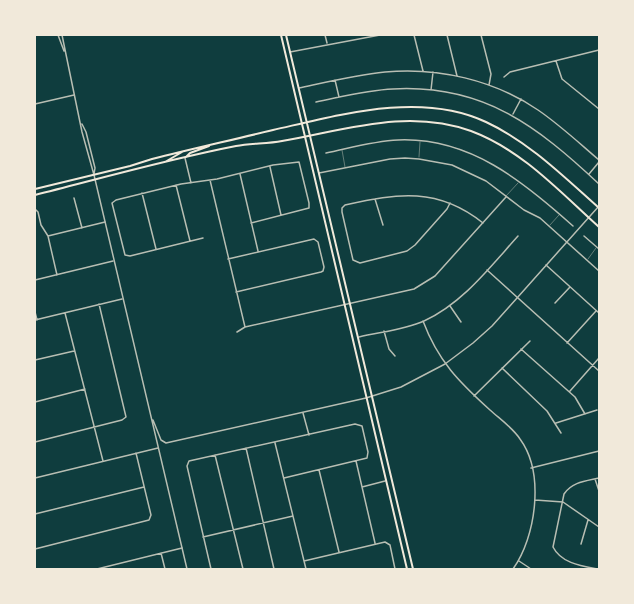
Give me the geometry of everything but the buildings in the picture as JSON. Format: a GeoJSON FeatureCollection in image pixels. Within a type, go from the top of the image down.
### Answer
{"type":"FeatureCollection","features":[{"type":"Feature","properties":{"kind":"main road"},"geometry":{"type":"LineString","coordinates":[[281,35],[343,304],[407,569]]}},
{"type":"Feature","properties":{"kind":"main road"},"geometry":{"type":"LineString","coordinates":[[286,35],[413,569]]}},
{"type":"Feature","properties":{"kind":"main road"},"geometry":{"type":"LineString","coordinates":[[35,190],[183,151],[302,124],[375,110],[402,107],[439,109],[485,121],[527,146],[599,207]]}},
{"type":"Feature","properties":{"kind":"main road"},"geometry":{"type":"LineString","coordinates":[[35,195],[237,146],[280,141],[389,121],[417,120],[447,124],[470,131],[499,143],[527,162],[599,227]]}},
{"type":"Feature","properties":{"kind":"main road"},"geometry":{"type":"LineString","coordinates":[[185,158],[190,153],[211,145]]}},
{"type":"Feature","properties":{"kind":"main road"},"geometry":{"type":"LineString","coordinates":[[164,163],[183,151]]}},
{"type":"Feature","properties":{"kind":"street"},"geometry":{"type":"LineString","coordinates":[[58,35],[65,53]]}},
{"type":"Feature","properties":{"kind":"street"},"geometry":{"type":"LineString","coordinates":[[62,35],[82,132],[94,175],[113,261],[187,569]]}},
{"type":"Feature","properties":{"kind":"street"},"geometry":{"type":"LineString","coordinates":[[325,35],[327,44]]}},
{"type":"Feature","properties":{"kind":"street"},"geometry":{"type":"LineString","coordinates":[[290,52],[380,35]]}},
{"type":"Feature","properties":{"kind":"street"},"geometry":{"type":"LineString","coordinates":[[414,35],[423,71]]}},
{"type":"Feature","properties":{"kind":"street"},"geometry":{"type":"LineString","coordinates":[[447,35],[457,76]]}},
{"type":"Feature","properties":{"kind":"street"},"geometry":{"type":"LineString","coordinates":[[481,35],[491,74],[489,85]]}},
{"type":"Feature","properties":{"kind":"street"},"geometry":{"type":"LineString","coordinates":[[504,77],[510,72],[599,50]]}},
{"type":"Feature","properties":{"kind":"street"},"geometry":{"type":"LineString","coordinates":[[556,60],[562,79],[599,109]]}},
{"type":"Feature","properties":{"kind":"street"},"geometry":{"type":"LineString","coordinates":[[299,88],[335,80],[385,72],[423,71],[457,76],[489,85],[521,99],[555,122],[599,161],[589,174]]}},
{"type":"Feature","properties":{"kind":"street"},"geometry":{"type":"LineString","coordinates":[[431,90],[433,72]]}},
{"type":"Feature","properties":{"kind":"street"},"geometry":{"type":"LineString","coordinates":[[335,80],[338,98]]}},
{"type":"Feature","properties":{"kind":"street"},"geometry":{"type":"LineString","coordinates":[[316,102],[392,89],[431,90],[466,96],[512,114],[549,140],[599,184]]}},
{"type":"Feature","properties":{"kind":"street"},"geometry":{"type":"LineString","coordinates":[[35,104],[74,95]]}},
{"type":"Feature","properties":{"kind":"street"},"geometry":{"type":"LineString","coordinates":[[512,114],[521,99]]}},
{"type":"Feature","properties":{"kind":"street"},"geometry":{"type":"LineString","coordinates":[[81,122],[86,132],[95,168],[94,175]]}},
{"type":"Feature","properties":{"kind":"street"},"geometry":{"type":"LineString","coordinates":[[326,153],[382,142],[420,140],[449,145],[473,153],[494,164],[537,194],[573,226]]}},
{"type":"Feature","properties":{"kind":"street"},"geometry":{"type":"LineString","coordinates":[[185,158],[191,183]]}},
{"type":"Feature","properties":{"kind":"street"},"geometry":{"type":"LineString","coordinates":[[319,173],[390,159],[419,159],[452,165],[470,172],[486,181],[524,210],[540,218],[599,271]]}},
{"type":"Feature","properties":{"kind":"street"},"geometry":{"type":"LineString","coordinates":[[203,238],[156,250],[125,255],[112,206],[113,202],[176,185],[240,174],[270,166],[299,162],[309,208],[251,223]]}},
{"type":"Feature","properties":{"kind":"street"},"geometry":{"type":"LineString","coordinates":[[270,166],[281,216]]}},
{"type":"Feature","properties":{"kind":"street"},"geometry":{"type":"LineString","coordinates":[[240,174],[258,252]]}},
{"type":"Feature","properties":{"kind":"street"},"geometry":{"type":"LineString","coordinates":[[210,180],[245,327]]}},
{"type":"Feature","properties":{"kind":"street"},"geometry":{"type":"LineString","coordinates":[[176,185],[190,242]]}},
{"type":"Feature","properties":{"kind":"street"},"geometry":{"type":"LineString","coordinates":[[142,193],[156,250]]}},
{"type":"Feature","properties":{"kind":"street"},"geometry":{"type":"LineString","coordinates":[[450,203],[442,214],[409,250],[400,254],[356,263],[352,259],[342,212],[343,206],[375,199],[410,195],[429,197],[450,203],[468,212],[483,223]]}},
{"type":"Feature","properties":{"kind":"street"},"geometry":{"type":"LineString","coordinates":[[237,332],[245,327],[414,289],[425,284],[435,276],[506,196]]}},
{"type":"Feature","properties":{"kind":"street"},"geometry":{"type":"LineString","coordinates":[[74,198],[82,228]]}},
{"type":"Feature","properties":{"kind":"street"},"geometry":{"type":"LineString","coordinates":[[375,199],[383,225]]}},
{"type":"Feature","properties":{"kind":"street"},"geometry":{"type":"LineString","coordinates":[[151,417],[164,443],[207,435],[303,413],[366,398],[401,387],[445,364],[473,343],[517,298],[599,207]]}},
{"type":"Feature","properties":{"kind":"street"},"geometry":{"type":"LineString","coordinates":[[35,209],[38,212],[41,225],[48,236],[57,275]]}},
{"type":"Feature","properties":{"kind":"street"},"geometry":{"type":"LineString","coordinates":[[48,236],[105,222]]}},
{"type":"Feature","properties":{"kind":"street"},"geometry":{"type":"LineString","coordinates":[[358,337],[423,322],[450,306],[462,297],[518,236]]}},
{"type":"Feature","properties":{"kind":"street"},"geometry":{"type":"LineString","coordinates":[[584,236],[598,248]]}},
{"type":"Feature","properties":{"kind":"street"},"geometry":{"type":"LineString","coordinates":[[228,259],[317,240],[324,270],[321,272],[236,292]]}},
{"type":"Feature","properties":{"kind":"street"},"geometry":{"type":"LineString","coordinates":[[35,280],[113,261]]}},
{"type":"Feature","properties":{"kind":"street"},"geometry":{"type":"LineString","coordinates":[[546,265],[599,313]]}},
{"type":"Feature","properties":{"kind":"street"},"geometry":{"type":"LineString","coordinates":[[487,270],[599,371]]}},
{"type":"Feature","properties":{"kind":"street"},"geometry":{"type":"LineString","coordinates":[[555,303],[570,286]]}},
{"type":"Feature","properties":{"kind":"street"},"geometry":{"type":"LineString","coordinates":[[35,312],[36,320],[122,299]]}},
{"type":"Feature","properties":{"kind":"street"},"geometry":{"type":"LineString","coordinates":[[35,442],[122,420],[126,416],[99,304]]}},
{"type":"Feature","properties":{"kind":"street"},"geometry":{"type":"LineString","coordinates":[[450,306],[461,322]]}},
{"type":"Feature","properties":{"kind":"street"},"geometry":{"type":"LineString","coordinates":[[567,343],[596,311]]}},
{"type":"Feature","properties":{"kind":"street"},"geometry":{"type":"LineString","coordinates":[[65,313],[103,462]]}},
{"type":"Feature","properties":{"kind":"street"},"geometry":{"type":"LineString","coordinates":[[423,322],[428,335],[451,373],[519,437],[525,447],[534,482],[535,500],[531,524],[519,561],[513,569]]}},
{"type":"Feature","properties":{"kind":"street"},"geometry":{"type":"LineString","coordinates":[[384,331],[389,349],[395,356]]}},
{"type":"Feature","properties":{"kind":"street"},"geometry":{"type":"LineString","coordinates":[[474,396],[530,341]]}},
{"type":"Feature","properties":{"kind":"street"},"geometry":{"type":"LineString","coordinates":[[521,349],[570,392],[582,406],[585,414]]}},
{"type":"Feature","properties":{"kind":"street"},"geometry":{"type":"LineString","coordinates":[[35,360],[75,351]]}},
{"type":"Feature","properties":{"kind":"street"},"geometry":{"type":"LineString","coordinates":[[570,392],[599,358]]}},
{"type":"Feature","properties":{"kind":"street"},"geometry":{"type":"LineString","coordinates":[[502,368],[556,423],[561,433]]}},
{"type":"Feature","properties":{"kind":"street"},"geometry":{"type":"LineString","coordinates":[[35,402],[85,389]]}},
{"type":"Feature","properties":{"kind":"street"},"geometry":{"type":"LineString","coordinates":[[556,423],[597,410]]}},
{"type":"Feature","properties":{"kind":"street"},"geometry":{"type":"LineString","coordinates":[[303,413],[309,435]]}},
{"type":"Feature","properties":{"kind":"street"},"geometry":{"type":"LineString","coordinates":[[211,569],[188,463],[215,455],[360,424],[368,452],[368,458],[284,478]]}},
{"type":"Feature","properties":{"kind":"street"},"geometry":{"type":"LineString","coordinates":[[275,443],[306,569]]}},
{"type":"Feature","properties":{"kind":"street"},"geometry":{"type":"LineString","coordinates":[[35,478],[158,448]]}},
{"type":"Feature","properties":{"kind":"street"},"geometry":{"type":"LineString","coordinates":[[246,448],[274,569]]}},
{"type":"Feature","properties":{"kind":"street"},"geometry":{"type":"LineString","coordinates":[[531,468],[599,451]]}},
{"type":"Feature","properties":{"kind":"street"},"geometry":{"type":"LineString","coordinates":[[35,549],[145,521],[151,517],[136,453]]}},
{"type":"Feature","properties":{"kind":"street"},"geometry":{"type":"LineString","coordinates":[[215,455],[243,569]]}},
{"type":"Feature","properties":{"kind":"street"},"geometry":{"type":"LineString","coordinates":[[356,461],[375,543]]}},
{"type":"Feature","properties":{"kind":"street"},"geometry":{"type":"LineString","coordinates":[[319,470],[339,552]]}},
{"type":"Feature","properties":{"kind":"street"},"geometry":{"type":"LineString","coordinates":[[597,569],[571,563],[555,551],[553,547],[564,494],[572,485],[599,478]]}},
{"type":"Feature","properties":{"kind":"street"},"geometry":{"type":"LineString","coordinates":[[595,479],[599,491]]}},
{"type":"Feature","properties":{"kind":"street"},"geometry":{"type":"LineString","coordinates":[[362,487],[386,481]]}},
{"type":"Feature","properties":{"kind":"street"},"geometry":{"type":"LineString","coordinates":[[35,514],[144,486]]}},
{"type":"Feature","properties":{"kind":"street"},"geometry":{"type":"LineString","coordinates":[[535,500],[563,502],[570,505],[599,527]]}},
{"type":"Feature","properties":{"kind":"street"},"geometry":{"type":"LineString","coordinates":[[203,537],[293,516]]}},
{"type":"Feature","properties":{"kind":"street"},"geometry":{"type":"LineString","coordinates":[[581,544],[588,520]]}},
{"type":"Feature","properties":{"kind":"street"},"geometry":{"type":"LineString","coordinates":[[304,560],[375,543],[388,542],[395,569]]}},
{"type":"Feature","properties":{"kind":"street"},"geometry":{"type":"LineString","coordinates":[[97,569],[182,548]]}},
{"type":"Feature","properties":{"kind":"street"},"geometry":{"type":"LineString","coordinates":[[161,553],[164,569]]}},
{"type":"Feature","properties":{"kind":"street"},"geometry":{"type":"LineString","coordinates":[[519,561],[531,569]]}},
{"type":"Feature","properties":{"kind":"lane"},"geometry":{"type":"LineString","coordinates":[[419,159],[420,140]]}},
{"type":"Feature","properties":{"kind":"lane"},"geometry":{"type":"LineString","coordinates":[[342,150],[345,168]]}},
{"type":"Feature","properties":{"kind":"lane"},"geometry":{"type":"LineString","coordinates":[[506,196],[518,182]]}},
{"type":"Feature","properties":{"kind":"lane"},"geometry":{"type":"LineString","coordinates":[[550,226],[560,214]]}},
{"type":"Feature","properties":{"kind":"lane"},"geometry":{"type":"LineString","coordinates":[[587,260],[598,248]]}}]}
